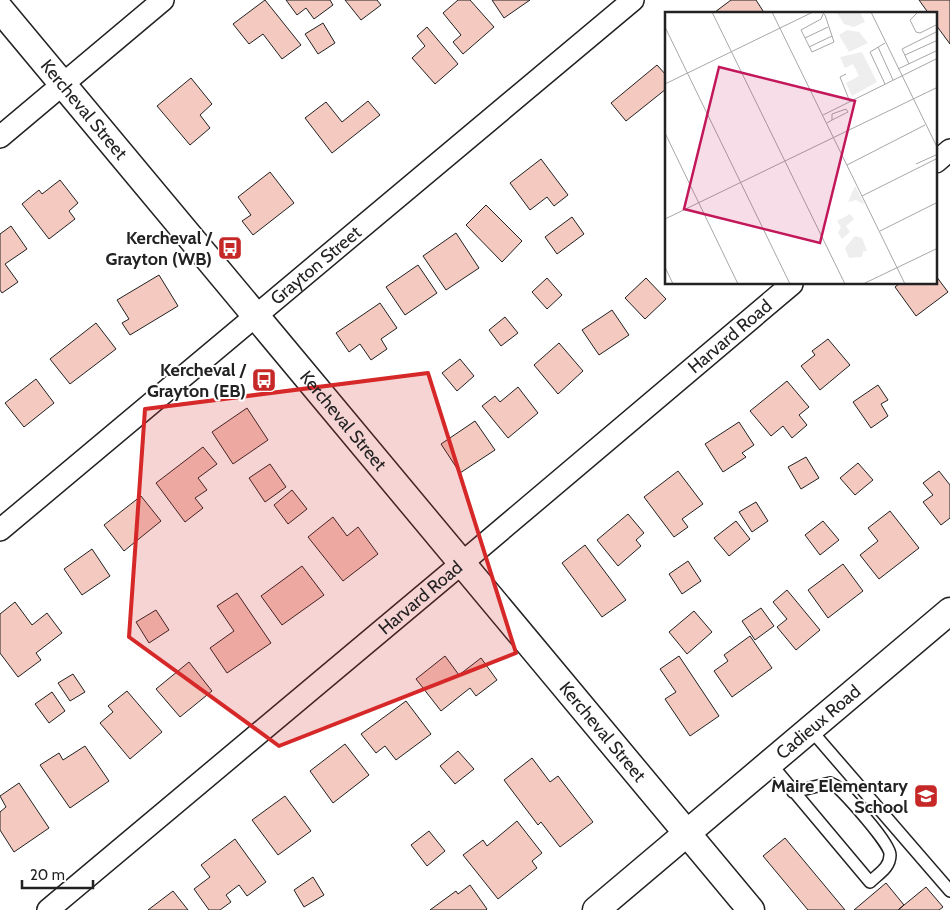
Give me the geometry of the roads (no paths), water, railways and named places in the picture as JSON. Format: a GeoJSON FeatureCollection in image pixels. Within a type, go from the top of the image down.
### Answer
{"type":"FeatureCollection","features":[{"type":"Feature","properties":{"kind":"street"},"geometry":{"type":"LineString","coordinates":[[0,137],[163,0]]}},
{"type":"Feature","properties":{"kind":"street","name":"Grayton Street"},"geometry":{"type":"LineString","coordinates":[[0,530],[633,0]]}},
{"type":"Feature","properties":{"kind":"street","name":"Kercheval Street"},"geometry":{"type":"LineString","coordinates":[[0,9],[751,910]]}},
{"type":"Feature","properties":{"kind":"street"},"geometry":{"type":"LineString","coordinates":[[938,160],[950,150]]}},
{"type":"Feature","properties":{"kind":"street","name":"Harvard Road"},"geometry":{"type":"LineString","coordinates":[[48,910],[462,564],[791,285]]}},
{"type":"Feature","properties":{"kind":"street","name":"Cadieux Road"},"geometry":{"type":"LineString","coordinates":[[596,910],[950,611]]}},
{"type":"Feature","properties":{"kind":"lane"},"geometry":{"type":"LineString","coordinates":[[810,729],[950,891]]}},
{"type":"Feature","properties":{"kind":"lane"},"geometry":{"type":"LineString","coordinates":[[771,764],[793,792],[870,882],[886,868],[890,855],[886,843],[844,793],[830,783],[793,792]]}},
{"type":"Feature","properties":{"kind":"lane"},"geometry":{"type":"LineString","coordinates":[[940,879],[950,873]]}},
{"type":"Feature","properties":{"kind":"place","name":"Kercheval / Grayton (WB)"},"geometry":{"type":"Point","coordinates":[230,248]}},
{"type":"Feature","properties":{"kind":"place","name":"Kercheval / Grayton (EB)"},"geometry":{"type":"Point","coordinates":[264,380]}},
{"type":"Feature","properties":{"kind":"place","name":"Maire Elementary School"},"geometry":{"type":"Point","coordinates":[926,796]}}]}
